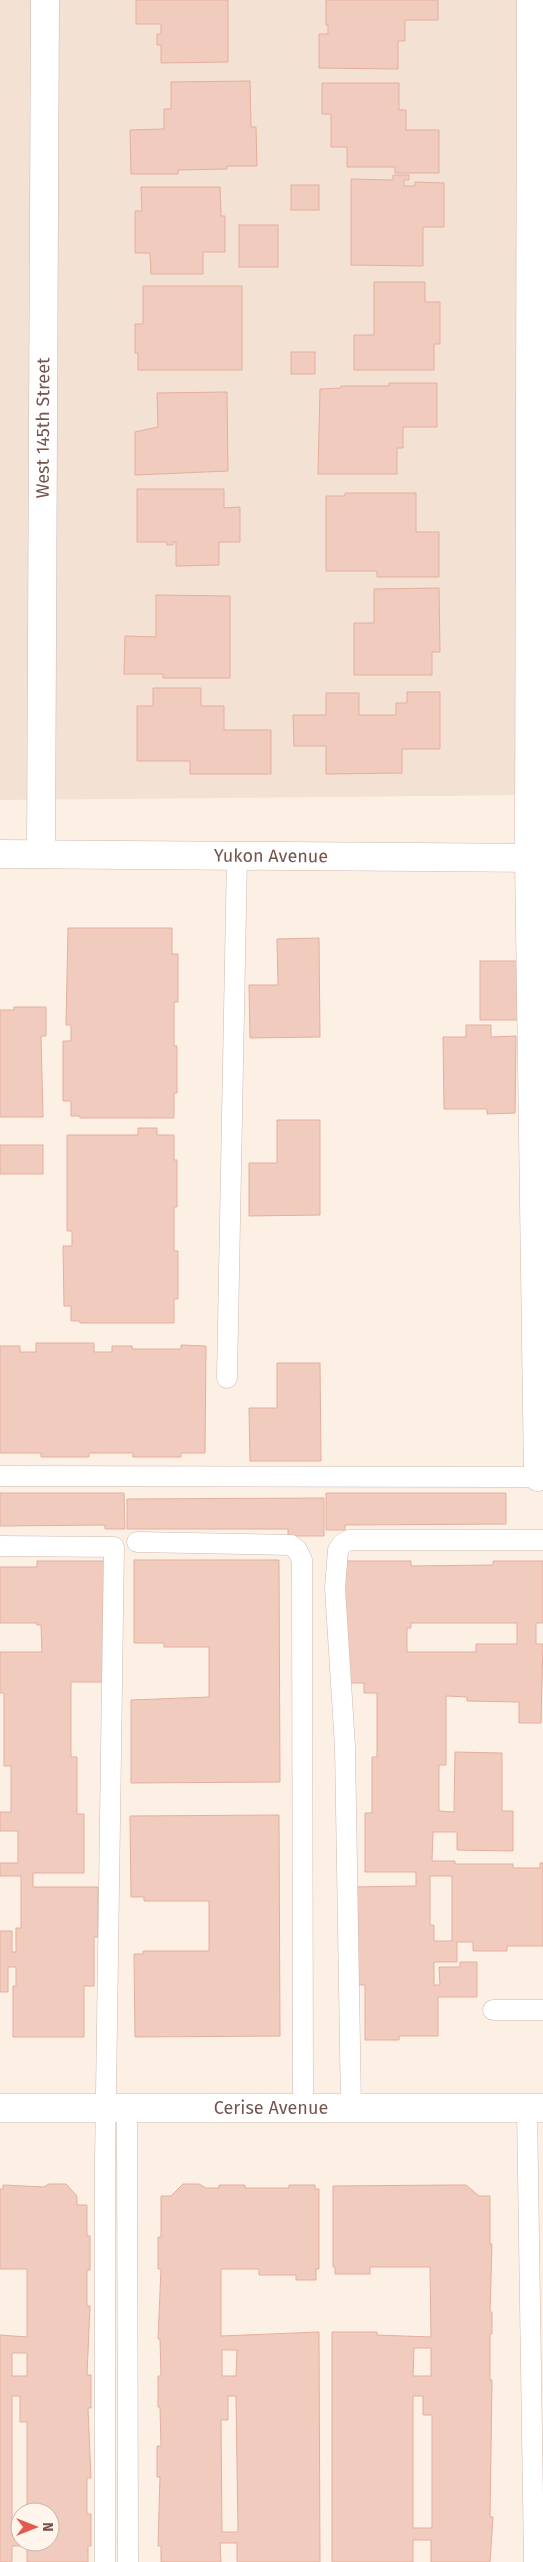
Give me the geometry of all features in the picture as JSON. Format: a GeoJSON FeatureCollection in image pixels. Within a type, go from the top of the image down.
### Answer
{"type":"FeatureCollection","features":[{"type":"Feature","properties":{"kind":"street","name":"West 145th Street"},"geometry":{"type":"LineString","coordinates":[[40,854],[45,0]]}},
{"type":"Feature","properties":{"kind":"street"},"geometry":{"type":"LineString","coordinates":[[531,0],[541,1477]]}},
{"type":"Feature","properties":{"kind":"street","name":"Yukon Avenue"},"geometry":{"type":"LineString","coordinates":[[0,854],[536,858]]}},
{"type":"Feature","properties":{"kind":"street","name":"Cerise Avenue"},"geometry":{"type":"LineString","coordinates":[[0,2108],[535,2108]]}},
{"type":"Feature","properties":{"kind":"lane"},"geometry":{"type":"LineString","coordinates":[[227,1378],[237,856]]}},
{"type":"Feature","properties":{"kind":"lane"},"geometry":{"type":"LineString","coordinates":[[0,1476],[541,1477]]}},
{"type":"Feature","properties":{"kind":"lane"},"geometry":{"type":"LineString","coordinates":[[352,2107],[345,1747],[335,1588],[338,1550],[342,1544],[349,1540],[543,1540]]}},
{"type":"Feature","properties":{"kind":"lane"},"geometry":{"type":"LineString","coordinates":[[137,1542],[291,1544],[297,1550],[302,1560],[303,2107]]}},
{"type":"Feature","properties":{"kind":"lane"},"geometry":{"type":"LineString","coordinates":[[0,1546],[114,1547],[117,2107],[128,2562]]}},
{"type":"Feature","properties":{"kind":"lane"},"geometry":{"type":"LineString","coordinates":[[493,2010],[543,2010]]}},
{"type":"Feature","properties":{"kind":"lane"},"geometry":{"type":"LineString","coordinates":[[105,2562],[117,2107]]}},
{"type":"Feature","properties":{"kind":"lane"},"geometry":{"type":"LineString","coordinates":[[534,2562],[535,2108]]}},
{"type":"Feature","properties":{"kind":"shaded area"},"geometry":{"type":"Polygon","coordinates":[[[0,0],[543,0],[543,795],[0,800],[0,0]]]}},
{"type":"Feature","properties":{"kind":"building"},"geometry":{"type":"Polygon","coordinates":[[[136,0],[228,0],[228,62],[161,63],[161,45],[157,45],[157,34],[161,34],[161,24],[136,24],[136,0]]]}},
{"type":"Feature","properties":{"kind":"building"},"geometry":{"type":"Polygon","coordinates":[[[326,0],[438,0],[438,20],[405,20],[405,41],[398,41],[398,69],[319,68],[319,34],[328,34],[326,0]]]}},
{"type":"Feature","properties":{"kind":"building"},"geometry":{"type":"Polygon","coordinates":[[[250,81],[251,127],[256,127],[257,166],[227,166],[227,169],[178,170],[178,174],[131,174],[130,130],[164,129],[164,109],[171,109],[171,82],[250,81]]]}},
{"type":"Feature","properties":{"kind":"building"},"geometry":{"type":"Polygon","coordinates":[[[322,83],[399,83],[399,110],[406,110],[406,130],[439,130],[439,173],[395,173],[395,167],[347,167],[347,147],[331,147],[331,114],[322,114],[322,83]]]}},
{"type":"Feature","properties":{"kind":"building"},"geometry":{"type":"Polygon","coordinates":[[[393,175],[409,175],[409,180],[404,180],[404,186],[415,186],[415,182],[444,183],[444,227],[423,227],[423,266],[351,265],[351,179],[393,180],[393,175]]]}},
{"type":"Feature","properties":{"kind":"building"},"geometry":{"type":"Polygon","coordinates":[[[291,185],[319,185],[319,210],[291,210],[291,185]]]}},
{"type":"Feature","properties":{"kind":"building"},"geometry":{"type":"Polygon","coordinates":[[[141,187],[220,187],[221,216],[225,216],[225,252],[203,252],[203,274],[151,274],[150,253],[135,253],[135,211],[142,211],[141,187]]]}},
{"type":"Feature","properties":{"kind":"building"},"geometry":{"type":"Polygon","coordinates":[[[239,225],[278,225],[278,267],[239,267],[239,225]]]}},
{"type":"Feature","properties":{"kind":"building"},"geometry":{"type":"Polygon","coordinates":[[[374,282],[425,282],[425,302],[440,302],[440,344],[434,344],[434,370],[354,370],[354,335],[374,335],[374,282]]]}},
{"type":"Feature","properties":{"kind":"building"},"geometry":{"type":"Polygon","coordinates":[[[143,286],[242,286],[242,370],[138,370],[138,353],[135,353],[135,324],[143,324],[143,286]]]}},
{"type":"Feature","properties":{"kind":"building"},"geometry":{"type":"Polygon","coordinates":[[[291,352],[315,352],[315,374],[291,374],[291,352]]]}},
{"type":"Feature","properties":{"kind":"building"},"geometry":{"type":"Polygon","coordinates":[[[389,383],[437,383],[437,427],[403,427],[403,448],[397,448],[397,474],[318,474],[320,389],[341,388],[341,386],[389,386],[389,383]]]}},
{"type":"Feature","properties":{"kind":"building"},"geometry":{"type":"Polygon","coordinates":[[[227,392],[228,471],[135,475],[135,432],[158,427],[157,393],[227,392]]]}},
{"type":"Feature","properties":{"kind":"building"},"geometry":{"type":"Polygon","coordinates":[[[137,489],[224,489],[224,508],[240,507],[240,542],[219,542],[219,565],[176,566],[176,542],[173,542],[173,545],[167,545],[167,542],[137,542],[137,489]]]}},
{"type":"Feature","properties":{"kind":"building"},"geometry":{"type":"Polygon","coordinates":[[[345,493],[416,493],[416,532],[439,532],[439,577],[377,577],[377,571],[326,571],[326,496],[345,496],[345,493]]]}},
{"type":"Feature","properties":{"kind":"building"},"geometry":{"type":"Polygon","coordinates":[[[439,588],[440,652],[432,652],[432,675],[354,675],[354,623],[374,623],[374,589],[439,588]]]}},
{"type":"Feature","properties":{"kind":"building"},"geometry":{"type":"Polygon","coordinates":[[[156,595],[230,596],[230,678],[163,678],[163,674],[124,674],[125,636],[156,637],[156,595]]]}},
{"type":"Feature","properties":{"kind":"building"},"geometry":{"type":"Polygon","coordinates":[[[153,688],[201,688],[201,706],[224,706],[224,730],[271,730],[271,774],[190,774],[190,761],[137,761],[137,706],[153,706],[153,688]]]}},
{"type":"Feature","properties":{"kind":"building"},"geometry":{"type":"Polygon","coordinates":[[[407,692],[440,692],[440,749],[402,749],[402,773],[326,774],[326,746],[294,746],[293,715],[326,715],[326,693],[359,693],[359,715],[396,715],[396,703],[407,703],[407,692]]]}},
{"type":"Feature","properties":{"kind":"building"},"geometry":{"type":"Polygon","coordinates":[[[68,928],[172,928],[172,954],[178,954],[178,1002],[174,1002],[174,1046],[177,1046],[177,1093],[174,1093],[174,1118],[80,1118],[80,1116],[71,1116],[71,1101],[63,1101],[63,1041],[71,1041],[71,1025],[66,1025],[68,928]]]}},
{"type":"Feature","properties":{"kind":"building"},"geometry":{"type":"Polygon","coordinates":[[[319,938],[320,1037],[250,1038],[249,985],[278,985],[277,939],[319,938]]]}},
{"type":"Feature","properties":{"kind":"building"},"geometry":{"type":"Polygon","coordinates":[[[480,961],[522,961],[522,1020],[480,1020],[480,961]]]}},
{"type":"Feature","properties":{"kind":"building"},"geometry":{"type":"Polygon","coordinates":[[[14,1007],[46,1007],[46,1036],[41,1036],[43,1117],[0,1117],[0,1010],[14,1010],[14,1007]]]}},
{"type":"Feature","properties":{"kind":"building"},"geometry":{"type":"Polygon","coordinates":[[[466,1025],[491,1025],[491,1037],[516,1036],[515,1113],[487,1114],[487,1109],[444,1109],[443,1037],[466,1037],[466,1025]]]}},
{"type":"Feature","properties":{"kind":"building"},"geometry":{"type":"Polygon","coordinates":[[[277,1120],[320,1120],[320,1215],[249,1216],[249,1163],[277,1163],[277,1120]]]}},
{"type":"Feature","properties":{"kind":"building"},"geometry":{"type":"Polygon","coordinates":[[[138,1128],[157,1128],[157,1135],[174,1135],[174,1160],[177,1160],[177,1207],[174,1207],[174,1251],[178,1251],[178,1299],[174,1299],[174,1323],[80,1323],[80,1321],[71,1321],[71,1306],[64,1306],[63,1246],[72,1246],[72,1231],[67,1231],[67,1135],[138,1135],[138,1128]]]}},
{"type":"Feature","properties":{"kind":"building"},"geometry":{"type":"Polygon","coordinates":[[[0,1145],[43,1145],[43,1174],[0,1174],[0,1145]]]}},
{"type":"Feature","properties":{"kind":"building"},"geometry":{"type":"Polygon","coordinates":[[[36,1343],[94,1343],[94,1352],[112,1352],[112,1346],[132,1346],[132,1349],[181,1349],[181,1345],[206,1346],[205,1453],[181,1453],[181,1457],[133,1457],[133,1453],[89,1453],[89,1457],[41,1457],[41,1453],[0,1453],[0,1346],[20,1346],[20,1352],[36,1352],[36,1343]]]}},
{"type":"Feature","properties":{"kind":"building"},"geometry":{"type":"Polygon","coordinates":[[[277,1363],[320,1363],[321,1461],[250,1461],[249,1408],[277,1408],[277,1363]]]}},
{"type":"Feature","properties":{"kind":"building"},"geometry":{"type":"Polygon","coordinates":[[[0,1493],[124,1493],[125,1529],[105,1529],[105,1525],[0,1526],[0,1493]]]}},
{"type":"Feature","properties":{"kind":"building"},"geometry":{"type":"Polygon","coordinates":[[[326,1493],[506,1493],[506,1524],[345,1525],[345,1530],[326,1530],[326,1493]]]}},
{"type":"Feature","properties":{"kind":"building"},"geometry":{"type":"Polygon","coordinates":[[[324,1498],[324,1536],[288,1536],[288,1529],[127,1529],[127,1499],[324,1498]]]}},
{"type":"Feature","properties":{"kind":"building"},"geometry":{"type":"Polygon","coordinates":[[[134,1560],[279,1560],[280,1782],[131,1783],[131,1700],[209,1697],[209,1647],[164,1647],[164,1643],[134,1643],[134,1560]]]}},
{"type":"Feature","properties":{"kind":"building"},"geometry":{"type":"Polygon","coordinates":[[[37,1561],[105,1561],[105,1682],[71,1682],[71,1757],[77,1757],[77,1814],[84,1814],[84,1873],[33,1873],[33,1887],[98,1887],[98,1937],[94,1937],[94,1986],[84,1986],[84,2037],[13,2037],[13,1986],[16,1986],[16,1967],[8,1967],[8,1992],[0,1992],[0,1931],[12,1931],[12,1952],[16,1952],[16,1928],[21,1928],[21,1876],[0,1876],[0,1863],[18,1863],[18,1831],[0,1831],[0,1812],[11,1812],[11,1766],[4,1766],[4,1693],[0,1693],[0,1652],[42,1652],[41,1625],[37,1625],[37,1623],[0,1623],[0,1567],[37,1567],[37,1561]]]}},
{"type":"Feature","properties":{"kind":"building"},"geometry":{"type":"Polygon","coordinates":[[[342,1561],[411,1561],[411,1566],[493,1565],[493,1561],[543,1561],[543,1623],[536,1623],[536,1644],[543,1644],[541,1723],[519,1723],[519,1702],[467,1701],[467,1697],[446,1696],[446,1765],[439,1765],[439,1811],[454,1812],[455,1752],[502,1753],[502,1811],[513,1811],[513,1851],[457,1850],[457,1832],[433,1832],[432,1861],[455,1861],[455,1864],[513,1864],[513,1868],[540,1868],[540,1863],[543,1863],[543,1946],[507,1946],[507,1951],[473,1951],[473,1942],[457,1942],[457,1962],[434,1962],[434,1985],[440,1985],[439,1967],[460,1967],[460,1962],[477,1962],[477,1997],[438,1997],[438,2036],[399,2036],[399,2040],[365,2040],[365,1985],[356,1985],[351,1887],[416,1886],[416,1872],[365,1872],[365,1813],[372,1813],[372,1757],[377,1757],[377,1693],[364,1693],[364,1683],[342,1683],[342,1561]],[[411,1623],[411,1628],[407,1628],[407,1652],[476,1652],[476,1644],[517,1644],[517,1623],[411,1623]],[[430,1876],[430,1925],[434,1925],[434,1941],[452,1941],[452,1876],[430,1876]]]}},
{"type":"Feature","properties":{"kind":"building"},"geometry":{"type":"Polygon","coordinates":[[[279,1815],[280,2036],[135,2037],[134,1954],[143,1954],[143,1951],[209,1951],[209,1901],[144,1901],[144,1897],[131,1897],[130,1816],[279,1815]]]}},
{"type":"Feature","properties":{"kind":"building"},"geometry":{"type":"Polygon","coordinates":[[[49,2184],[66,2184],[77,2196],[77,2205],[87,2205],[87,2236],[90,2236],[90,2270],[87,2270],[87,2306],[90,2306],[87,2375],[91,2375],[91,2408],[88,2408],[91,2478],[87,2478],[87,2514],[91,2514],[91,2546],[88,2546],[88,2562],[27,2562],[27,2552],[60,2552],[60,2502],[27,2502],[27,2422],[20,2422],[20,2396],[12,2396],[10,2552],[12,2552],[12,2562],[0,2562],[0,2335],[27,2337],[27,2269],[0,2269],[0,2189],[3,2189],[3,2185],[44,2187],[49,2184]],[[12,2353],[12,2376],[27,2376],[27,2353],[12,2353]]]}},
{"type":"Feature","properties":{"kind":"building"},"geometry":{"type":"Polygon","coordinates":[[[183,2184],[199,2184],[206,2188],[219,2188],[219,2185],[245,2185],[245,2188],[289,2188],[289,2185],[315,2185],[315,2189],[319,2189],[319,2269],[316,2269],[316,2280],[296,2280],[296,2275],[259,2275],[259,2269],[221,2269],[221,2336],[319,2332],[320,2562],[237,2562],[237,2543],[220,2543],[221,2562],[161,2562],[161,2546],[158,2546],[160,2477],[157,2477],[157,2446],[161,2446],[160,2407],[158,2407],[158,2376],[161,2376],[160,2339],[158,2339],[161,2269],[158,2269],[158,2237],[161,2237],[161,2196],[171,2196],[183,2184]],[[222,2350],[222,2376],[236,2376],[237,2350],[222,2350]],[[228,2396],[228,2420],[221,2420],[222,2532],[238,2532],[236,2396],[228,2396]]]}},
{"type":"Feature","properties":{"kind":"building"},"geometry":{"type":"Polygon","coordinates":[[[466,2185],[479,2196],[490,2196],[490,2244],[492,2244],[490,2312],[492,2312],[492,2334],[490,2334],[490,2380],[492,2380],[490,2517],[493,2517],[490,2562],[431,2562],[431,2540],[413,2540],[413,2562],[332,2562],[332,2332],[377,2332],[377,2335],[431,2337],[430,2267],[370,2267],[370,2274],[335,2274],[335,2267],[333,2267],[333,2186],[466,2185]],[[414,2348],[413,2376],[431,2376],[431,2348],[414,2348]],[[413,2396],[413,2528],[432,2528],[432,2415],[423,2415],[423,2396],[413,2396]]]}}]}
